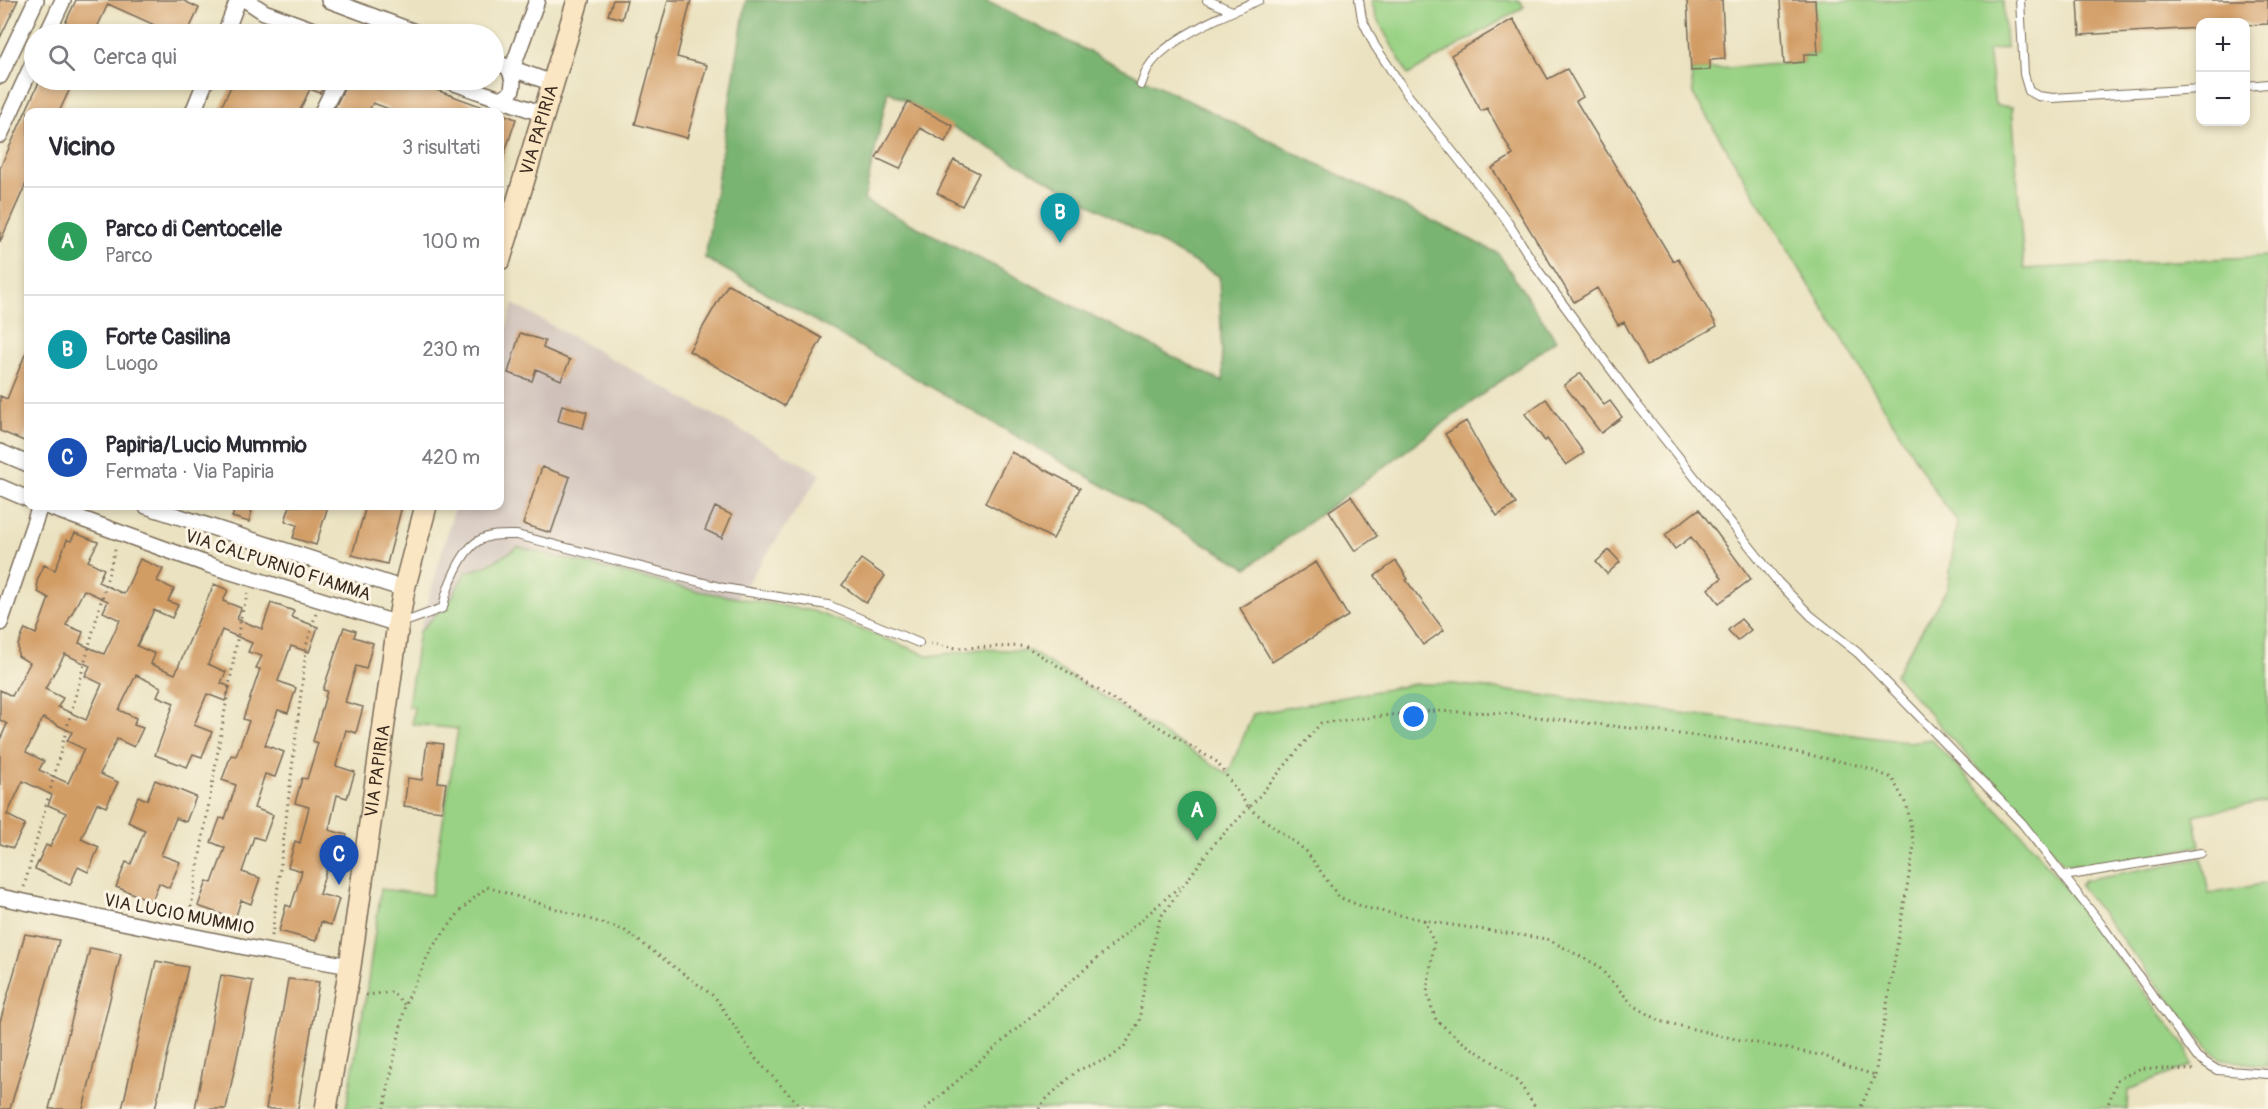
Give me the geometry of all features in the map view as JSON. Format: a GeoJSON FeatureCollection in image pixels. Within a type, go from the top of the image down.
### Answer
{"type":"FeatureCollection","features":[{"type":"Feature","properties":{"kind":"street"},"geometry":{"type":"LineString","coordinates":[[25,24],[36,0]]}},
{"type":"Feature","properties":{"kind":"street"},"geometry":{"type":"LineString","coordinates":[[52,24],[63,0]]}},
{"type":"Feature","properties":{"kind":"street"},"geometry":{"type":"LineString","coordinates":[[229,24],[238,0]]}},
{"type":"Feature","properties":{"kind":"street"},"geometry":{"type":"LineString","coordinates":[[246,0],[264,12],[297,24]]}},
{"type":"Feature","properties":{"kind":"street"},"geometry":{"type":"LineString","coordinates":[[329,0],[393,24]]}},
{"type":"Feature","properties":{"kind":"street"},"geometry":{"type":"LineString","coordinates":[[498,99],[508,96],[512,90],[513,79],[510,68],[537,0]]}},
{"type":"Feature","properties":{"kind":"street","name":"VIA PAPIRIA"},"geometry":{"type":"LineString","coordinates":[[504,246],[578,0]]}},
{"type":"Feature","properties":{"kind":"street"},"geometry":{"type":"LineString","coordinates":[[0,76],[24,25]]}},
{"type":"Feature","properties":{"kind":"street"},"geometry":{"type":"LineString","coordinates":[[504,66],[552,83]]}},
{"type":"Feature","properties":{"kind":"street"},"geometry":{"type":"LineString","coordinates":[[0,135],[24,83]]}},
{"type":"Feature","properties":{"kind":"street"},"geometry":{"type":"LineString","coordinates":[[195,108],[202,90]]}},
{"type":"Feature","properties":{"kind":"street"},"geometry":{"type":"LineString","coordinates":[[324,108],[333,90]]}},
{"type":"Feature","properties":{"kind":"street"},"geometry":{"type":"LineString","coordinates":[[473,90],[543,114]]}},
{"type":"Feature","properties":{"kind":"street"},"geometry":{"type":"LineString","coordinates":[[0,452],[24,462]]}},
{"type":"Feature","properties":{"kind":"street"},"geometry":{"type":"LineString","coordinates":[[0,488],[24,497]]}},
{"type":"Feature","properties":{"kind":"street"},"geometry":{"type":"LineString","coordinates":[[0,623],[39,510]]}},
{"type":"Feature","properties":{"kind":"street","name":"VIA CALPURNIO FIAMMA"},"geometry":{"type":"LineString","coordinates":[[57,510],[252,579],[398,624]]}},
{"type":"Feature","properties":{"kind":"street","name":"VIA CALPURNIO FIAMMA"},"geometry":{"type":"LineString","coordinates":[[158,510],[404,589]]}},
{"type":"Feature","properties":{"kind":"street","name":"VIA PAPIRIA"},"geometry":{"type":"LineString","coordinates":[[326,1109],[350,966],[398,624],[404,589],[425,510]]}},
{"type":"Feature","properties":{"kind":"street","name":"VIA LUCIO MUMMIO"},"geometry":{"type":"LineString","coordinates":[[0,897],[350,966]]}},
{"type":"Feature","properties":{"kind":"lane"},"geometry":{"type":"LineString","coordinates":[[1207,0],[1232,12]]}},
{"type":"Feature","properties":{"kind":"lane"},"geometry":{"type":"LineString","coordinates":[[1141,85],[1148,67],[1163,50],[1212,20],[1259,0]]}},
{"type":"Feature","properties":{"kind":"lane"},"geometry":{"type":"LineString","coordinates":[[1359,0],[1362,19],[1375,46],[1407,94],[1504,218],[1538,270],[1635,402],[1778,582],[1811,616],[1858,653],[2022,823],[2101,924],[2198,1057],[2217,1070],[2268,1074]]}},
{"type":"Feature","properties":{"kind":"lane"},"geometry":{"type":"LineString","coordinates":[[2020,0],[2024,74],[2029,91],[2038,96],[2053,98],[2196,89]]}},
{"type":"Feature","properties":{"kind":"lane"},"geometry":{"type":"LineString","coordinates":[[2250,86],[2268,84]]}},
{"type":"Feature","properties":{"kind":"lane"},"geometry":{"type":"LineString","coordinates":[[398,624],[443,608],[446,591],[470,548],[480,540],[517,535],[724,588],[828,605],[919,643]]}},
{"type":"Feature","properties":{"kind":"lane"},"geometry":{"type":"LineString","coordinates":[[2064,876],[2201,853]]}},
{"type":"Feature","properties":{"kind":"path"},"geometry":{"type":"LineString","coordinates":[[20,902],[120,533]]}},
{"type":"Feature","properties":{"kind":"path"},"geometry":{"type":"LineString","coordinates":[[186,935],[242,617],[252,579]]}},
{"type":"Feature","properties":{"kind":"path"},"geometry":{"type":"LineString","coordinates":[[270,952],[307,643],[320,600]]}},
{"type":"Feature","properties":{"kind":"path"},"geometry":{"type":"LineString","coordinates":[[919,643],[957,648],[1025,646],[1217,762],[1249,808],[1306,851],[1339,897],[1366,908],[1424,920],[1547,939],[1597,965],[1633,1005],[1660,1021],[1740,1041],[1825,1056],[1848,1067],[1875,1075]]}},
{"type":"Feature","properties":{"kind":"path"},"geometry":{"type":"LineString","coordinates":[[1039,1109],[1044,1101],[1078,1070],[1110,1058],[1124,1047],[1139,1022],[1145,977],[1160,918],[1212,846],[1249,808],[1321,723],[1425,711],[1502,713],[1748,742],[1861,766],[1892,778],[1907,806],[1914,846],[1875,1075],[1860,1109]]}},
{"type":"Feature","properties":{"kind":"path"},"geometry":{"type":"LineString","coordinates":[[925,1109],[1184,883]]}},
{"type":"Feature","properties":{"kind":"path"},"geometry":{"type":"LineString","coordinates":[[384,1109],[405,1005],[431,949],[462,909],[487,886],[624,930],[715,997],[756,1059],[803,1109]]}},
{"type":"Feature","properties":{"kind":"path"},"geometry":{"type":"LineString","coordinates":[[1424,920],[1434,943],[1426,993],[1436,1020],[1519,1083],[1537,1109]]}},
{"type":"Feature","properties":{"kind":"path"},"geometry":{"type":"LineString","coordinates":[[366,994],[392,992],[405,1005]]}},
{"type":"Feature","properties":{"kind":"path"},"geometry":{"type":"LineString","coordinates":[[2109,1109],[2117,1080],[2141,1068],[2193,1072],[2209,1064]]}},
{"type":"Feature","properties":{"kind":"shaded area"},"geometry":{"type":"Polygon","coordinates":[[[513,304],[821,474],[737,598],[692,590],[518,547],[488,565],[465,573],[451,599],[419,632],[454,510],[504,510],[504,337],[513,304]]]}},
{"type":"Feature","properties":{"kind":"green space"},"geometry":{"type":"Polygon","coordinates":[[[746,0],[984,0],[1498,253],[1556,340],[1247,568],[705,258],[746,0]],[[888,91],[864,200],[1223,382],[1219,276],[888,91]]]}},
{"type":"Feature","properties":{"kind":"green space"},"geometry":{"type":"Polygon","coordinates":[[[1371,0],[1519,0],[1524,7],[1408,75],[1376,17],[1371,0]]]}},
{"type":"Feature","properties":{"kind":"green space"},"geometry":{"type":"Polygon","coordinates":[[[1815,0],[2003,0],[2006,48],[1988,50],[1995,105],[2012,107],[2024,269],[2268,256],[2268,801],[2194,815],[2200,846],[2092,867],[2063,863],[1895,675],[1948,587],[1957,521],[1935,491],[1693,94],[1691,71],[1804,62],[1804,54],[1818,54],[1815,0]]]}},
{"type":"Feature","properties":{"kind":"green space"},"geometry":{"type":"Polygon","coordinates":[[[518,547],[692,590],[813,611],[930,656],[980,649],[1030,651],[1228,774],[1253,714],[1415,684],[1454,684],[1909,742],[1931,739],[2036,850],[2186,1047],[2192,1065],[2128,1090],[2127,1109],[346,1109],[366,995],[381,889],[431,895],[458,729],[412,724],[414,707],[408,706],[419,632],[451,599],[465,573],[488,565],[518,547]]]}},
{"type":"Feature","properties":{"kind":"green space"},"geometry":{"type":"Polygon","coordinates":[[[2202,858],[2209,894],[2268,883],[2268,1066],[2219,1058],[2191,1027],[2080,886],[2084,880],[2202,858]]]}},
{"type":"Feature","properties":{"kind":"building"},"geometry":{"type":"Polygon","coordinates":[[[0,0],[18,0],[0,38],[0,0]]]}},
{"type":"Feature","properties":{"kind":"building"},"geometry":{"type":"Polygon","coordinates":[[[76,0],[182,0],[199,8],[192,24],[153,24],[108,4],[99,24],[65,24],[76,0]]]}},
{"type":"Feature","properties":{"kind":"building"},"geometry":{"type":"Polygon","coordinates":[[[613,0],[627,0],[622,19],[608,15],[613,0]]]}},
{"type":"Feature","properties":{"kind":"building"},"geometry":{"type":"Polygon","coordinates":[[[668,0],[691,0],[677,57],[707,65],[687,138],[635,124],[668,0]]]}},
{"type":"Feature","properties":{"kind":"building"},"geometry":{"type":"Polygon","coordinates":[[[1687,0],[1722,0],[1725,59],[1710,60],[1710,70],[1691,71],[1687,0]]]}},
{"type":"Feature","properties":{"kind":"building"},"geometry":{"type":"Polygon","coordinates":[[[1780,0],[1815,0],[1818,54],[1804,54],[1804,62],[1784,64],[1780,0]]]}},
{"type":"Feature","properties":{"kind":"building"},"geometry":{"type":"Polygon","coordinates":[[[2078,0],[2268,0],[2268,24],[2250,25],[2250,18],[2196,18],[2196,28],[2080,35],[2078,0]]]}},
{"type":"Feature","properties":{"kind":"building"},"geometry":{"type":"Polygon","coordinates":[[[1513,19],[1548,79],[1567,69],[1583,97],[1576,101],[1673,261],[1678,258],[1717,326],[1647,365],[1624,322],[1618,325],[1597,288],[1574,302],[1492,168],[1513,155],[1487,108],[1481,111],[1451,55],[1513,19]]]}},
{"type":"Feature","properties":{"kind":"building"},"geometry":{"type":"Polygon","coordinates":[[[35,90],[69,90],[61,108],[27,108],[35,90]]]}},
{"type":"Feature","properties":{"kind":"building"},"geometry":{"type":"Polygon","coordinates":[[[229,90],[310,90],[301,108],[221,108],[229,90]]]}},
{"type":"Feature","properties":{"kind":"building"},"geometry":{"type":"Polygon","coordinates":[[[343,90],[436,90],[486,108],[386,108],[373,103],[370,108],[335,108],[343,90]]]}},
{"type":"Feature","properties":{"kind":"building"},"geometry":{"type":"Polygon","coordinates":[[[908,102],[953,126],[945,142],[920,128],[900,169],[876,158],[908,102]]]}},
{"type":"Feature","properties":{"kind":"building"},"geometry":{"type":"Polygon","coordinates":[[[504,114],[516,119],[504,155],[504,114]]]}},
{"type":"Feature","properties":{"kind":"building"},"geometry":{"type":"Polygon","coordinates":[[[24,115],[24,188],[0,242],[0,168],[24,115]]]}},
{"type":"Feature","properties":{"kind":"building"},"geometry":{"type":"Polygon","coordinates":[[[954,160],[979,173],[962,206],[937,193],[954,160]]]}},
{"type":"Feature","properties":{"kind":"building"},"geometry":{"type":"Polygon","coordinates":[[[728,284],[822,338],[784,406],[689,351],[728,284]]]}},
{"type":"Feature","properties":{"kind":"building"},"geometry":{"type":"Polygon","coordinates":[[[520,333],[545,341],[543,348],[570,360],[561,380],[536,369],[532,381],[508,373],[520,333]]]}},
{"type":"Feature","properties":{"kind":"building"},"geometry":{"type":"Polygon","coordinates":[[[24,357],[24,441],[0,431],[0,396],[7,399],[24,357]]]}},
{"type":"Feature","properties":{"kind":"building"},"geometry":{"type":"Polygon","coordinates":[[[1581,373],[1604,405],[1610,401],[1622,417],[1601,433],[1564,385],[1581,373]]]}},
{"type":"Feature","properties":{"kind":"building"},"geometry":{"type":"Polygon","coordinates":[[[1546,399],[1584,453],[1566,465],[1525,414],[1546,399]]]}},
{"type":"Feature","properties":{"kind":"building"},"geometry":{"type":"Polygon","coordinates":[[[562,405],[587,412],[583,428],[558,421],[562,405]]]}},
{"type":"Feature","properties":{"kind":"building"},"geometry":{"type":"Polygon","coordinates":[[[1466,421],[1516,504],[1497,516],[1445,434],[1466,421]]]}},
{"type":"Feature","properties":{"kind":"building"},"geometry":{"type":"Polygon","coordinates":[[[1011,452],[1080,488],[1053,539],[985,503],[1011,452]]]}},
{"type":"Feature","properties":{"kind":"building"},"geometry":{"type":"Polygon","coordinates":[[[542,467],[570,477],[551,533],[523,524],[542,467]]]}},
{"type":"Feature","properties":{"kind":"building"},"geometry":{"type":"Polygon","coordinates":[[[1351,496],[1377,536],[1355,551],[1329,511],[1351,496]]]}},
{"type":"Feature","properties":{"kind":"building"},"geometry":{"type":"Polygon","coordinates":[[[715,507],[732,515],[722,538],[705,530],[715,507]]]}},
{"type":"Feature","properties":{"kind":"building"},"geometry":{"type":"Polygon","coordinates":[[[1699,509],[1751,579],[1719,603],[1708,589],[1722,578],[1691,537],[1675,549],[1665,535],[1699,509]]]}},
{"type":"Feature","properties":{"kind":"building"},"geometry":{"type":"Polygon","coordinates":[[[235,510],[252,510],[249,522],[232,517],[235,510]]]}},
{"type":"Feature","properties":{"kind":"building"},"geometry":{"type":"Polygon","coordinates":[[[289,510],[327,510],[316,545],[293,538],[297,525],[285,521],[289,510]]]}},
{"type":"Feature","properties":{"kind":"building"},"geometry":{"type":"Polygon","coordinates":[[[365,510],[401,510],[387,564],[352,555],[365,510]]]}},
{"type":"Feature","properties":{"kind":"building"},"geometry":{"type":"Polygon","coordinates":[[[75,533],[98,542],[88,561],[104,569],[98,582],[124,594],[140,559],[163,569],[157,581],[174,589],[168,601],[178,605],[172,618],[154,610],[137,646],[155,654],[151,664],[175,674],[214,584],[228,590],[223,601],[241,608],[237,619],[262,629],[271,603],[294,611],[291,617],[318,627],[309,652],[291,646],[278,681],[296,688],[288,713],[278,710],[265,745],[284,752],[275,777],[265,774],[254,808],[273,815],[264,840],[254,837],[242,872],[260,878],[251,904],[241,900],[235,919],[198,906],[207,881],[212,883],[225,848],[211,842],[220,818],[225,819],[236,785],[222,780],[231,755],[236,756],[249,721],[243,719],[260,669],[256,668],[262,656],[248,652],[252,643],[222,630],[208,664],[226,672],[221,683],[230,687],[225,701],[207,694],[194,725],[212,732],[202,757],[193,754],[187,767],[155,755],[174,703],[157,696],[161,687],[136,675],[119,710],[136,718],[134,725],[143,728],[134,747],[117,739],[100,774],[118,782],[106,807],[97,803],[81,839],[99,847],[88,872],[78,867],[70,885],[35,869],[46,845],[50,847],[66,813],[48,805],[52,795],[23,781],[7,815],[25,824],[13,848],[0,844],[0,740],[7,724],[0,720],[0,690],[12,696],[30,663],[18,656],[18,645],[25,629],[36,634],[49,598],[38,592],[37,581],[44,565],[55,570],[67,540],[71,541],[75,533]],[[84,590],[66,625],[83,632],[79,643],[104,654],[120,620],[103,612],[108,601],[84,590]],[[65,654],[45,689],[63,698],[58,707],[86,720],[102,684],[85,676],[90,666],[65,654]],[[43,718],[26,752],[44,761],[39,770],[68,783],[84,749],[67,741],[72,732],[43,718]]]}},
{"type":"Feature","properties":{"kind":"building"},"geometry":{"type":"Polygon","coordinates":[[[1609,550],[1620,562],[1607,574],[1596,562],[1609,550]]]}},
{"type":"Feature","properties":{"kind":"building"},"geometry":{"type":"Polygon","coordinates":[[[861,559],[885,576],[866,603],[842,585],[861,559]]]}},
{"type":"Feature","properties":{"kind":"building"},"geometry":{"type":"Polygon","coordinates":[[[1396,561],[1408,579],[1406,580],[1444,630],[1423,645],[1375,576],[1396,561]]]}},
{"type":"Feature","properties":{"kind":"building"},"geometry":{"type":"Polygon","coordinates":[[[1316,562],[1348,616],[1272,662],[1240,608],[1316,562]]]}},
{"type":"Feature","properties":{"kind":"building"},"geometry":{"type":"Polygon","coordinates":[[[1741,619],[1751,630],[1737,641],[1728,630],[1741,619]]]}},
{"type":"Feature","properties":{"kind":"building"},"geometry":{"type":"Polygon","coordinates":[[[344,627],[356,631],[354,637],[373,643],[366,669],[356,666],[345,702],[363,707],[356,733],[346,730],[336,766],[355,772],[347,798],[337,795],[329,830],[347,835],[340,861],[330,858],[319,894],[339,899],[331,925],[321,922],[316,941],[279,931],[286,905],[291,907],[302,871],[288,867],[295,841],[300,843],[309,807],[295,803],[302,778],[307,779],[318,743],[313,741],[327,691],[323,690],[344,627]]]}},
{"type":"Feature","properties":{"kind":"building"},"geometry":{"type":"Polygon","coordinates":[[[427,742],[443,744],[438,782],[446,783],[442,811],[404,806],[408,778],[422,780],[427,742]]]}},
{"type":"Feature","properties":{"kind":"building"},"geometry":{"type":"Polygon","coordinates":[[[155,780],[196,797],[186,822],[176,818],[161,855],[180,862],[169,888],[159,883],[152,901],[116,887],[126,862],[131,864],[145,830],[128,822],[138,796],[147,800],[155,780]]]}},
{"type":"Feature","properties":{"kind":"building"},"geometry":{"type":"Polygon","coordinates":[[[25,934],[59,940],[10,1109],[0,1109],[0,1022],[25,934]]]}},
{"type":"Feature","properties":{"kind":"building"},"geometry":{"type":"Polygon","coordinates":[[[90,948],[121,954],[83,1109],[49,1109],[90,948]]]}},
{"type":"Feature","properties":{"kind":"building"},"geometry":{"type":"Polygon","coordinates":[[[156,961],[188,967],[155,1109],[122,1109],[156,961]]]}},
{"type":"Feature","properties":{"kind":"building"},"geometry":{"type":"Polygon","coordinates":[[[221,975],[253,981],[226,1109],[195,1109],[221,975]]]}},
{"type":"Feature","properties":{"kind":"building"},"geometry":{"type":"Polygon","coordinates":[[[288,979],[319,982],[298,1109],[266,1109],[288,979]]]}},
{"type":"Feature","properties":{"kind":"place","name":"Forte Casilina"},"geometry":{"type":"Point","coordinates":[1060,243]}},
{"type":"Feature","properties":{"kind":"place","name":"Parco di Centocelle"},"geometry":{"type":"Point","coordinates":[1197,841]}},
{"type":"Feature","properties":{"kind":"place","name":"Papiria/Lucio Mummio"},"geometry":{"type":"Point","coordinates":[339,885]}}]}
